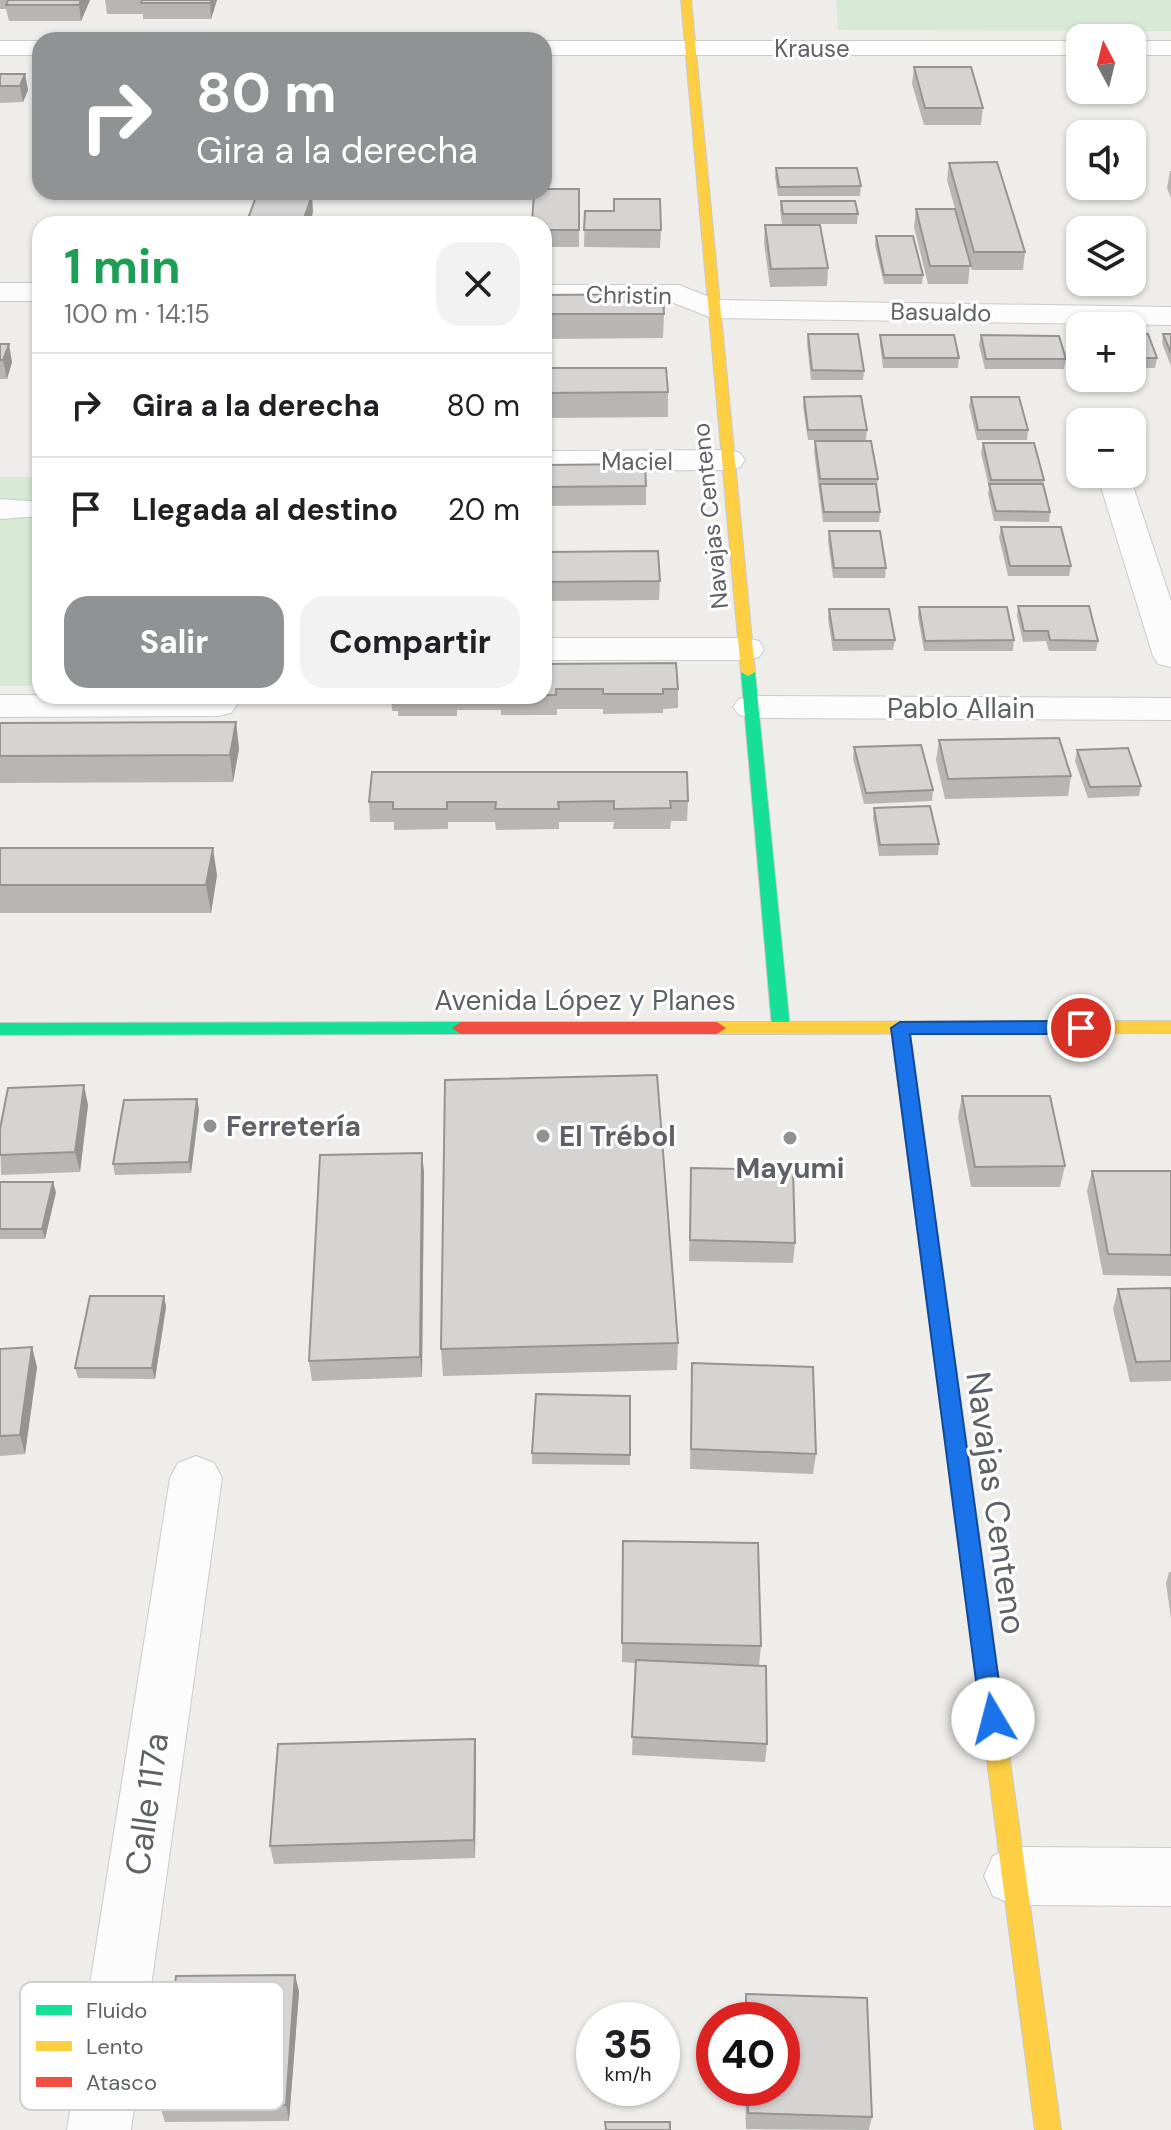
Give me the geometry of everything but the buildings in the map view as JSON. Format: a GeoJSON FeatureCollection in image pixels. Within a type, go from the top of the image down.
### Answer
{"type":"FeatureCollection","features":[{"type":"Feature","properties":{"kind":"street","name":"Navajas Centeno"},"geometry":{"type":"LineString","coordinates":[[686,0],[712,309],[729,460],[781,1028]]}},
{"type":"Feature","properties":{"kind":"street"},"geometry":{"type":"LineString","coordinates":[[0,48],[32,48]]}},
{"type":"Feature","properties":{"kind":"street","name":"Krause"},"geometry":{"type":"LineString","coordinates":[[552,48],[1066,48]]}},
{"type":"Feature","properties":{"kind":"street"},"geometry":{"type":"LineString","coordinates":[[1146,48],[1171,48]]}},
{"type":"Feature","properties":{"kind":"street"},"geometry":{"type":"LineString","coordinates":[[0,292],[32,292]]}},
{"type":"Feature","properties":{"kind":"street","name":"Christin"},"geometry":{"type":"LineString","coordinates":[[552,294],[679,294],[712,309]]}},
{"type":"Feature","properties":{"kind":"street","name":"Basualdo"},"geometry":{"type":"LineString","coordinates":[[712,309],[1171,316]]}},
{"type":"Feature","properties":{"kind":"street","name":"Maciel"},"geometry":{"type":"LineString","coordinates":[[552,461],[729,460]]}},
{"type":"Feature","properties":{"kind":"street"},"geometry":{"type":"LineString","coordinates":[[1117,488],[1171,656]]}},
{"type":"Feature","properties":{"kind":"street"},"geometry":{"type":"LineString","coordinates":[[552,649],[746,649]]}},
{"type":"Feature","properties":{"kind":"street"},"geometry":{"type":"LineString","coordinates":[[0,706],[218,705]]}},
{"type":"Feature","properties":{"kind":"street","name":"Pablo Allain"},"geometry":{"type":"LineString","coordinates":[[752,707],[1171,709]]}},
{"type":"Feature","properties":{"kind":"street","name":"Avenida López y Planes"},"geometry":{"type":"LineString","coordinates":[[0,1029],[1171,1027]]}},
{"type":"Feature","properties":{"kind":"street","name":"Navajas Centeno"},"geometry":{"type":"LineString","coordinates":[[900,1028],[1048,2130]]}},
{"type":"Feature","properties":{"kind":"street","name":"Calle 117a"},"geometry":{"type":"LineString","coordinates":[[121,1982],[196,1478]]}},
{"type":"Feature","properties":{"kind":"street"},"geometry":{"type":"LineString","coordinates":[[1014,1876],[1171,1877]]}},
{"type":"Feature","properties":{"kind":"street","name":"Calle 117a"},"geometry":{"type":"LineString","coordinates":[[99,2130],[102,2110]]}},
{"type":"Feature","properties":{"kind":"green space"},"geometry":{"type":"Polygon","coordinates":[[[836,0],[1171,0],[1171,31],[1146,31],[1146,24],[1066,24],[1066,31],[838,30],[836,0]]]}},
{"type":"Feature","properties":{"kind":"green space"},"geometry":{"type":"Polygon","coordinates":[[[0,477],[32,477],[32,686],[0,686],[0,477]]]}},
{"type":"Feature","properties":{"kind":"traffic: fast"},"geometry":{"type":"LineString","coordinates":[[748,672],[781,1028]]}},
{"type":"Feature","properties":{"kind":"traffic: fast"},"geometry":{"type":"LineString","coordinates":[[0,1029],[461,1028]]}},
{"type":"Feature","properties":{"kind":"traffic: fast"},"geometry":{"type":"LineString","coordinates":[[900,1028],[985,1660]]}},
{"type":"Feature","properties":{"kind":"traffic: slow"},"geometry":{"type":"LineString","coordinates":[[686,0],[748,672]]}},
{"type":"Feature","properties":{"kind":"traffic: slow"},"geometry":{"type":"LineString","coordinates":[[717,1028],[1171,1027]]}},
{"type":"Feature","properties":{"kind":"traffic: slow"},"geometry":{"type":"LineString","coordinates":[[985,1660],[1048,2130]]}},
{"type":"Feature","properties":{"kind":"traffic: jam"},"geometry":{"type":"LineString","coordinates":[[461,1028],[717,1028]]}},
{"type":"Feature","properties":{"kind":"place","name":"Ferretería"},"geometry":{"type":"Point","coordinates":[210,1126]}},
{"type":"Feature","properties":{"kind":"place","name":"El Trébol"},"geometry":{"type":"Point","coordinates":[543,1136]}},
{"type":"Feature","properties":{"kind":"place","name":"Mayumi"},"geometry":{"type":"Point","coordinates":[790,1138]}},
{"type":"Feature","properties":{"kind":"route"},"geometry":{"type":"LineString","coordinates":[[993,1719],[900,1028],[1081,1028]]}}]}
